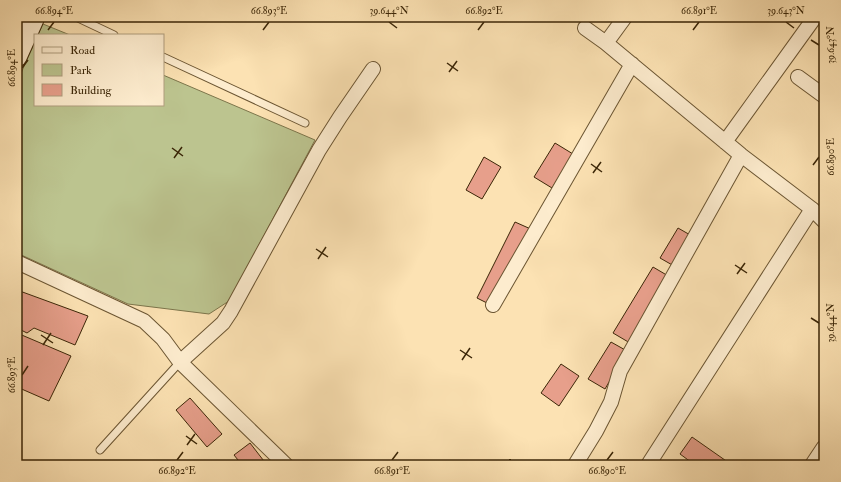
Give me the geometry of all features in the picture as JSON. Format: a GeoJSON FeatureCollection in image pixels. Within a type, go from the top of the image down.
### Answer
{"type":"FeatureCollection","features":[{"type":"Feature","properties":{"kind":"street"},"geometry":{"type":"LineString","coordinates":[[17,57],[34,17]]}},
{"type":"Feature","properties":{"kind":"street"},"geometry":{"type":"LineString","coordinates":[[606,43],[625,17]]}},
{"type":"Feature","properties":{"kind":"street"},"geometry":{"type":"LineString","coordinates":[[726,142],[815,17]]}},
{"type":"Feature","properties":{"kind":"street"},"geometry":{"type":"LineString","coordinates":[[585,28],[606,43],[741,155],[824,221]]}},
{"type":"Feature","properties":{"kind":"street"},"geometry":{"type":"LineString","coordinates":[[493,305],[632,64]]}},
{"type":"Feature","properties":{"kind":"street"},"geometry":{"type":"LineString","coordinates":[[180,362],[223,323],[231,311],[319,150],[373,69]]}},
{"type":"Feature","properties":{"kind":"street"},"geometry":{"type":"LineString","coordinates":[[798,78],[824,96]]}},
{"type":"Feature","properties":{"kind":"street"},"geometry":{"type":"LineString","coordinates":[[575,465],[596,431],[611,402],[620,371],[741,155]]}},
{"type":"Feature","properties":{"kind":"street"},"geometry":{"type":"LineString","coordinates":[[648,465],[812,210]]}},
{"type":"Feature","properties":{"kind":"street"},"geometry":{"type":"LineString","coordinates":[[17,262],[144,321],[163,339],[180,362],[286,465]]}},
{"type":"Feature","properties":{"kind":"street"},"geometry":{"type":"LineString","coordinates":[[812,465],[824,447]]}},
{"type":"Feature","properties":{"kind":"lane"},"geometry":{"type":"LineString","coordinates":[[76,17],[112,34]]}},
{"type":"Feature","properties":{"kind":"lane"},"geometry":{"type":"LineString","coordinates":[[164,58],[305,123]]}},
{"type":"Feature","properties":{"kind":"lane"},"geometry":{"type":"LineString","coordinates":[[100,450],[180,362]]}},
{"type":"Feature","properties":{"kind":"green space"},"geometry":{"type":"Polygon","coordinates":[[[43,24],[68,34],[38,34],[43,24]]]}},
{"type":"Feature","properties":{"kind":"green space"},"geometry":{"type":"Polygon","coordinates":[[[34,44],[34,106],[164,106],[164,75],[315,140],[229,301],[209,314],[128,304],[17,253],[17,82],[34,44]]]}},
{"type":"Feature","properties":{"kind":"building"},"geometry":{"type":"Polygon","coordinates":[[[555,143],[573,154],[552,188],[534,177],[555,143]]]}},
{"type":"Feature","properties":{"kind":"building"},"geometry":{"type":"Polygon","coordinates":[[[484,157],[501,167],[482,199],[466,190],[484,157]]]}},
{"type":"Feature","properties":{"kind":"building"},"geometry":{"type":"Polygon","coordinates":[[[515,222],[533,230],[495,307],[477,298],[515,222]]]}},
{"type":"Feature","properties":{"kind":"building"},"geometry":{"type":"Polygon","coordinates":[[[678,228],[692,236],[674,266],[660,258],[678,228]]]}},
{"type":"Feature","properties":{"kind":"building"},"geometry":{"type":"Polygon","coordinates":[[[653,267],[670,277],[630,343],[613,333],[653,267]]]}},
{"type":"Feature","properties":{"kind":"building"},"geometry":{"type":"Polygon","coordinates":[[[17,290],[88,316],[75,345],[34,328],[27,333],[17,328],[17,290]]]}},
{"type":"Feature","properties":{"kind":"building"},"geometry":{"type":"Polygon","coordinates":[[[17,333],[71,356],[49,401],[17,387],[17,333]]]}},
{"type":"Feature","properties":{"kind":"building"},"geometry":{"type":"Polygon","coordinates":[[[611,342],[627,351],[605,389],[588,379],[611,342]]]}},
{"type":"Feature","properties":{"kind":"building"},"geometry":{"type":"Polygon","coordinates":[[[561,364],[579,376],[559,406],[541,393],[561,364]]]}},
{"type":"Feature","properties":{"kind":"building"},"geometry":{"type":"Polygon","coordinates":[[[190,398],[222,434],[207,447],[176,410],[190,398]]]}},
{"type":"Feature","properties":{"kind":"building"},"geometry":{"type":"Polygon","coordinates":[[[692,437],[732,465],[695,465],[680,454],[692,437]]]}},
{"type":"Feature","properties":{"kind":"building"},"geometry":{"type":"Polygon","coordinates":[[[250,443],[267,465],[242,465],[234,455],[250,443]]]}},
{"type":"Feature","properties":{"kind":"building"},"geometry":{"type":"Polygon","coordinates":[[[510,459],[516,465],[504,465],[510,459]]]}}]}
